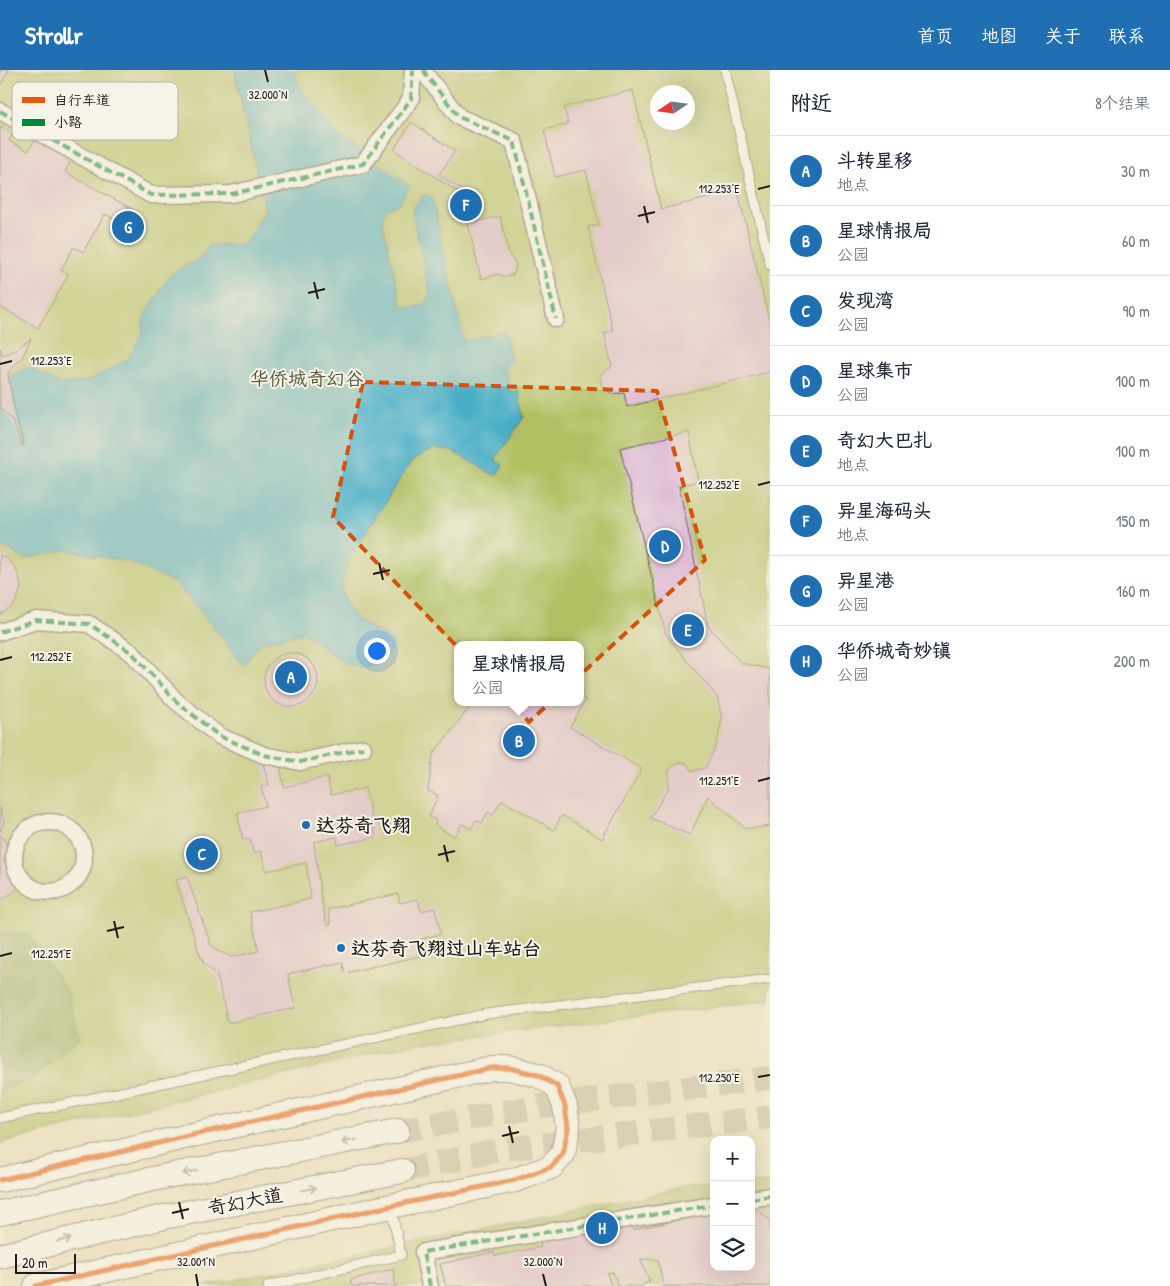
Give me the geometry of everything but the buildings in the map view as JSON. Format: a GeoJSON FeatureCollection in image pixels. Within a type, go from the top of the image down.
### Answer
{"type":"FeatureCollection","features":[{"type":"Feature","properties":{"kind":"street"},"geometry":{"type":"LineString","coordinates":[[53,140],[151,194],[231,194],[363,164],[411,99],[413,70]]}},
{"type":"Feature","properties":{"kind":"street"},"geometry":{"type":"LineString","coordinates":[[424,70],[459,117],[514,141],[556,319]]}},
{"type":"Feature","properties":{"kind":"street"},"geometry":{"type":"LineString","coordinates":[[0,111],[12,118]]}},
{"type":"Feature","properties":{"kind":"street"},"geometry":{"type":"LineString","coordinates":[[0,632],[36,620],[89,624],[132,653],[176,700],[219,736],[264,755],[300,762],[363,748]]}},
{"type":"Feature","properties":{"kind":"street"},"geometry":{"type":"LineString","coordinates":[[52,822],[63,825],[73,832],[80,842],[84,853],[83,865],[78,875],[66,887],[49,892],[38,890],[20,876],[15,866],[14,854],[17,843],[31,827],[41,823],[52,822]]}},
{"type":"Feature","properties":{"kind":"street"},"geometry":{"type":"LineString","coordinates":[[0,1180],[492,1068],[509,1068],[538,1075],[557,1086],[565,1106],[568,1128],[563,1154],[551,1167],[515,1180],[36,1286]]}},
{"type":"Feature","properties":{"kind":"street","name":"奇幻大道"},"geometry":{"type":"LineString","coordinates":[[0,1213],[162,1178],[397,1131]]}},
{"type":"Feature","properties":{"kind":"street","name":"奇幻大道"},"geometry":{"type":"LineString","coordinates":[[0,1256],[164,1217],[402,1171]]}},
{"type":"Feature","properties":{"kind":"street"},"geometry":{"type":"LineString","coordinates":[[755,1198],[770,1196]]}},
{"type":"Feature","properties":{"kind":"street"},"geometry":{"type":"LineString","coordinates":[[430,1286],[423,1252],[710,1206]]}},
{"type":"Feature","properties":{"kind":"lane"},"geometry":{"type":"LineString","coordinates":[[725,70],[770,265]]}},
{"type":"Feature","properties":{"kind":"lane"},"geometry":{"type":"LineString","coordinates":[[0,1118],[486,1014],[770,979]]}},
{"type":"Feature","properties":{"kind":"lane"},"geometry":{"type":"LineString","coordinates":[[268,1286],[402,1255],[391,1207]]}},
{"type":"Feature","properties":{"kind":"highlighted area"},"geometry":{"type":"Polygon","coordinates":[[[363,382],[657,391],[705,560],[529,722],[333,517],[363,382]]]}},
{"type":"Feature","properties":{"kind":"green space","name":"华侨城奇幻谷"},"geometry":{"type":"Polygon","coordinates":[[[0,70],[770,70],[770,1000],[413,1044],[0,1143],[0,70]]]}},
{"type":"Feature","properties":{"kind":"green space"},"geometry":{"type":"Polygon","coordinates":[[[0,934],[27,934],[66,990],[80,1037],[35,1077],[0,1091],[0,934]]]}},
{"type":"Feature","properties":{"kind":"green space"},"geometry":{"type":"Polygon","coordinates":[[[770,1183],[770,1286],[205,1286],[684,1188],[710,1186],[710,1271],[755,1271],[755,1184],[770,1183]]]}},
{"type":"Feature","properties":{"kind":"water"},"geometry":{"type":"Polygon","coordinates":[[[234,70],[296,70],[295,77],[302,90],[338,135],[410,186],[398,205],[387,208],[382,218],[403,306],[413,308],[426,304],[430,294],[412,211],[423,194],[432,198],[464,341],[505,331],[512,362],[504,364],[510,392],[518,391],[524,417],[495,459],[503,465],[496,476],[452,451],[434,449],[412,460],[349,559],[341,584],[345,603],[357,619],[395,642],[381,663],[359,668],[344,663],[305,633],[260,642],[245,664],[238,659],[217,631],[175,583],[130,562],[66,550],[24,559],[10,550],[0,547],[0,381],[28,367],[59,384],[88,381],[127,360],[143,332],[143,318],[171,274],[202,257],[209,245],[244,245],[265,209],[234,70]]]}},
{"type":"Feature","properties":{"kind":"tunnel"},"geometry":{"type":"LineString","coordinates":[[397,1131],[542,1106],[770,1078]]}},
{"type":"Feature","properties":{"kind":"tunnel"},"geometry":{"type":"LineString","coordinates":[[402,1171],[498,1150],[770,1117]]}},
{"type":"Feature","properties":{"kind":"marked path"},"geometry":{"type":"LineString","coordinates":[[52,140],[151,195],[231,194],[363,164],[411,99],[413,70]]}},
{"type":"Feature","properties":{"kind":"marked path"},"geometry":{"type":"LineString","coordinates":[[424,70],[459,117],[514,141],[556,319]]}},
{"type":"Feature","properties":{"kind":"marked path"},"geometry":{"type":"LineString","coordinates":[[0,111],[12,118]]}},
{"type":"Feature","properties":{"kind":"marked path"},"geometry":{"type":"LineString","coordinates":[[0,632],[36,620],[89,624],[132,653],[176,701],[219,736],[264,755],[300,762],[363,748]]}},
{"type":"Feature","properties":{"kind":"marked path"},"geometry":{"type":"LineString","coordinates":[[755,1198],[770,1196]]}},
{"type":"Feature","properties":{"kind":"marked path"},"geometry":{"type":"LineString","coordinates":[[430,1286],[423,1252],[710,1206]]}},
{"type":"Feature","properties":{"kind":"cycle path"},"geometry":{"type":"LineString","coordinates":[[0,1180],[492,1068],[509,1068],[538,1075],[557,1086],[565,1106],[568,1128],[563,1154],[551,1167],[515,1180],[377,1209],[36,1286]]}},
{"type":"Feature","properties":{"kind":"place","name":"异星海码头"},"geometry":{"type":"Point","coordinates":[466,205]}},
{"type":"Feature","properties":{"kind":"place","name":"异星港"},"geometry":{"type":"Point","coordinates":[128,227]}},
{"type":"Feature","properties":{"kind":"place","name":"星球集市"},"geometry":{"type":"Point","coordinates":[665,546]}},
{"type":"Feature","properties":{"kind":"place","name":"奇幻大巴扎"},"geometry":{"type":"Point","coordinates":[688,630]}},
{"type":"Feature","properties":{"kind":"place","name":"斗转星移"},"geometry":{"type":"Point","coordinates":[291,677]}},
{"type":"Feature","properties":{"kind":"place","name":"星球情报局"},"geometry":{"type":"Point","coordinates":[519,741]}},
{"type":"Feature","properties":{"kind":"place","name":"达芬奇飞翔"},"geometry":{"type":"Point","coordinates":[306,825]}},
{"type":"Feature","properties":{"kind":"place","name":"发现湾"},"geometry":{"type":"Point","coordinates":[202,854]}},
{"type":"Feature","properties":{"kind":"place","name":"达芬奇飞翔过山车站台"},"geometry":{"type":"Point","coordinates":[341,948]}},
{"type":"Feature","properties":{"kind":"place","name":"华侨城奇妙镇"},"geometry":{"type":"Point","coordinates":[602,1228]}}]}
